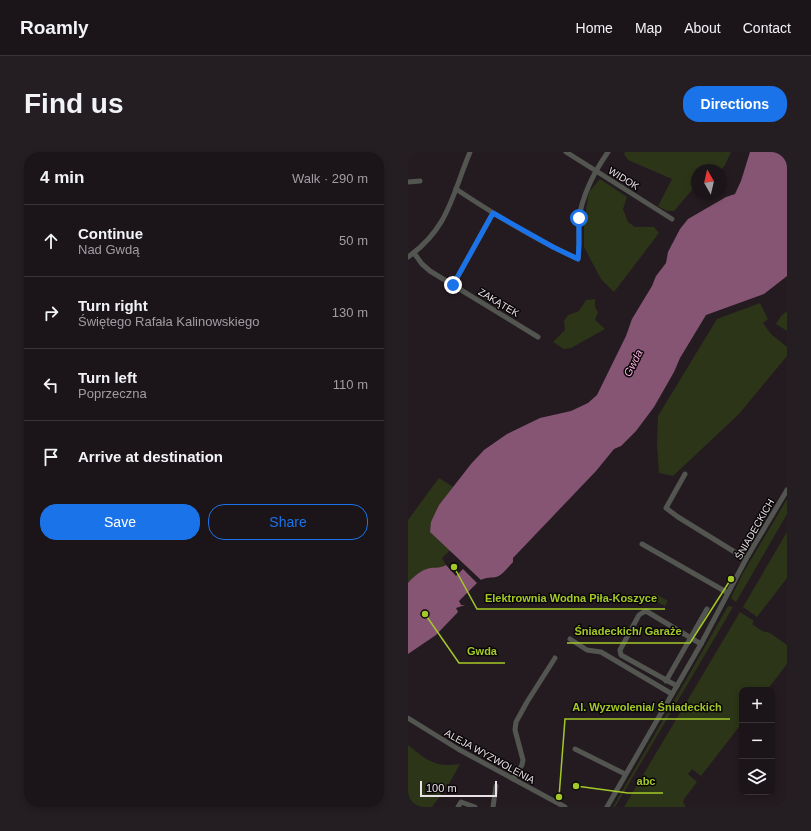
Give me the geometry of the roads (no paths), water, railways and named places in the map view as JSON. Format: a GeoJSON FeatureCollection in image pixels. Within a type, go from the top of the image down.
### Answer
{"type":"FeatureCollection","features":[{"type":"Feature","properties":{"kind":"street"},"geometry":{"type":"LineString","coordinates":[[408,257],[424,245],[437,230],[448,210],[470,152]]}},
{"type":"Feature","properties":{"kind":"street","name":"WIDOK"},"geometry":{"type":"LineString","coordinates":[[566,152],[672,219]]}},
{"type":"Feature","properties":{"kind":"street"},"geometry":{"type":"LineString","coordinates":[[456,190],[553,247],[578,259],[579,218],[588,186],[595,170],[608,152]]}},
{"type":"Feature","properties":{"kind":"street"},"geometry":{"type":"LineString","coordinates":[[408,182],[420,181]]}},
{"type":"Feature","properties":{"kind":"street"},"geometry":{"type":"LineString","coordinates":[[453,285],[493,213]]}},
{"type":"Feature","properties":{"kind":"street","name":"ZAKĄTEK"},"geometry":{"type":"LineString","coordinates":[[414,253],[426,268],[538,337]]}},
{"type":"Feature","properties":{"kind":"street"},"geometry":{"type":"LineString","coordinates":[[685,474],[666,508],[678,518],[746,559]]}},
{"type":"Feature","properties":{"kind":"street","name":"ŚNIADECKICH"},"geometry":{"type":"LineString","coordinates":[[606,807],[701,644],[746,559],[787,490]]}},
{"type":"Feature","properties":{"kind":"street"},"geometry":{"type":"LineString","coordinates":[[642,544],[728,593]]}},
{"type":"Feature","properties":{"kind":"street"},"geometry":{"type":"LineString","coordinates":[[666,681],[707,609]]}},
{"type":"Feature","properties":{"kind":"street"},"geometry":{"type":"LineString","coordinates":[[677,686],[621,655],[619,652],[621,646],[639,615],[646,611],[701,644]]}},
{"type":"Feature","properties":{"kind":"street"},"geometry":{"type":"LineString","coordinates":[[570,639],[587,650],[601,652],[672,694]]}},
{"type":"Feature","properties":{"kind":"street"},"geometry":{"type":"LineString","coordinates":[[513,779],[522,765],[523,760],[515,730],[516,722],[526,702],[555,658]]}},
{"type":"Feature","properties":{"kind":"street","name":"ALEJA WYZWOLENIA"},"geometry":{"type":"LineString","coordinates":[[408,718],[447,743],[565,807]]}},
{"type":"Feature","properties":{"kind":"street"},"geometry":{"type":"LineString","coordinates":[[575,749],[626,774]]}},
{"type":"Feature","properties":{"kind":"street"},"geometry":{"type":"LineString","coordinates":[[493,807],[496,786]]}},
{"type":"Feature","properties":{"kind":"street"},"geometry":{"type":"LineString","coordinates":[[458,807],[461,802],[475,807]]}},
{"type":"Feature","properties":{"kind":"water"},"geometry":{"type":"Polygon","coordinates":[[[750,152],[787,152],[787,276],[764,294],[706,315],[680,358],[674,372],[654,407],[636,431],[621,446],[614,449],[596,471],[513,558],[513,562],[503,573],[496,577],[481,580],[430,532],[431,522],[439,505],[484,450],[507,434],[540,418],[571,411],[588,403],[597,395],[626,336],[632,319],[652,286],[656,276],[666,263],[668,252],[680,229],[688,219],[721,200],[727,200],[727,197],[735,194],[741,181],[750,152]]]}},
{"type":"Feature","properties":{"kind":"water"},"geometry":{"type":"Polygon","coordinates":[[[446,565],[456,576],[463,569],[477,583],[459,601],[461,605],[465,605],[456,608],[458,612],[436,635],[408,654],[408,583],[423,570],[446,565]]]}},
{"type":"Feature","properties":{"kind":"place","name":"Elektrownia Wodna Piła-Koszyce"},"geometry":{"type":"Point","coordinates":[454,567]}},
{"type":"Feature","properties":{"kind":"place","name":"Śniadeckich/ Garaże"},"geometry":{"type":"Point","coordinates":[731,579]}},
{"type":"Feature","properties":{"kind":"place","name":"Gwda"},"geometry":{"type":"Point","coordinates":[425,614]}},
{"type":"Feature","properties":{"kind":"place","name":"abc"},"geometry":{"type":"Point","coordinates":[576,786]}},
{"type":"Feature","properties":{"kind":"place","name":"Al. Wyzwolenia/ Śniadeckich"},"geometry":{"type":"Point","coordinates":[559,797]}}]}
